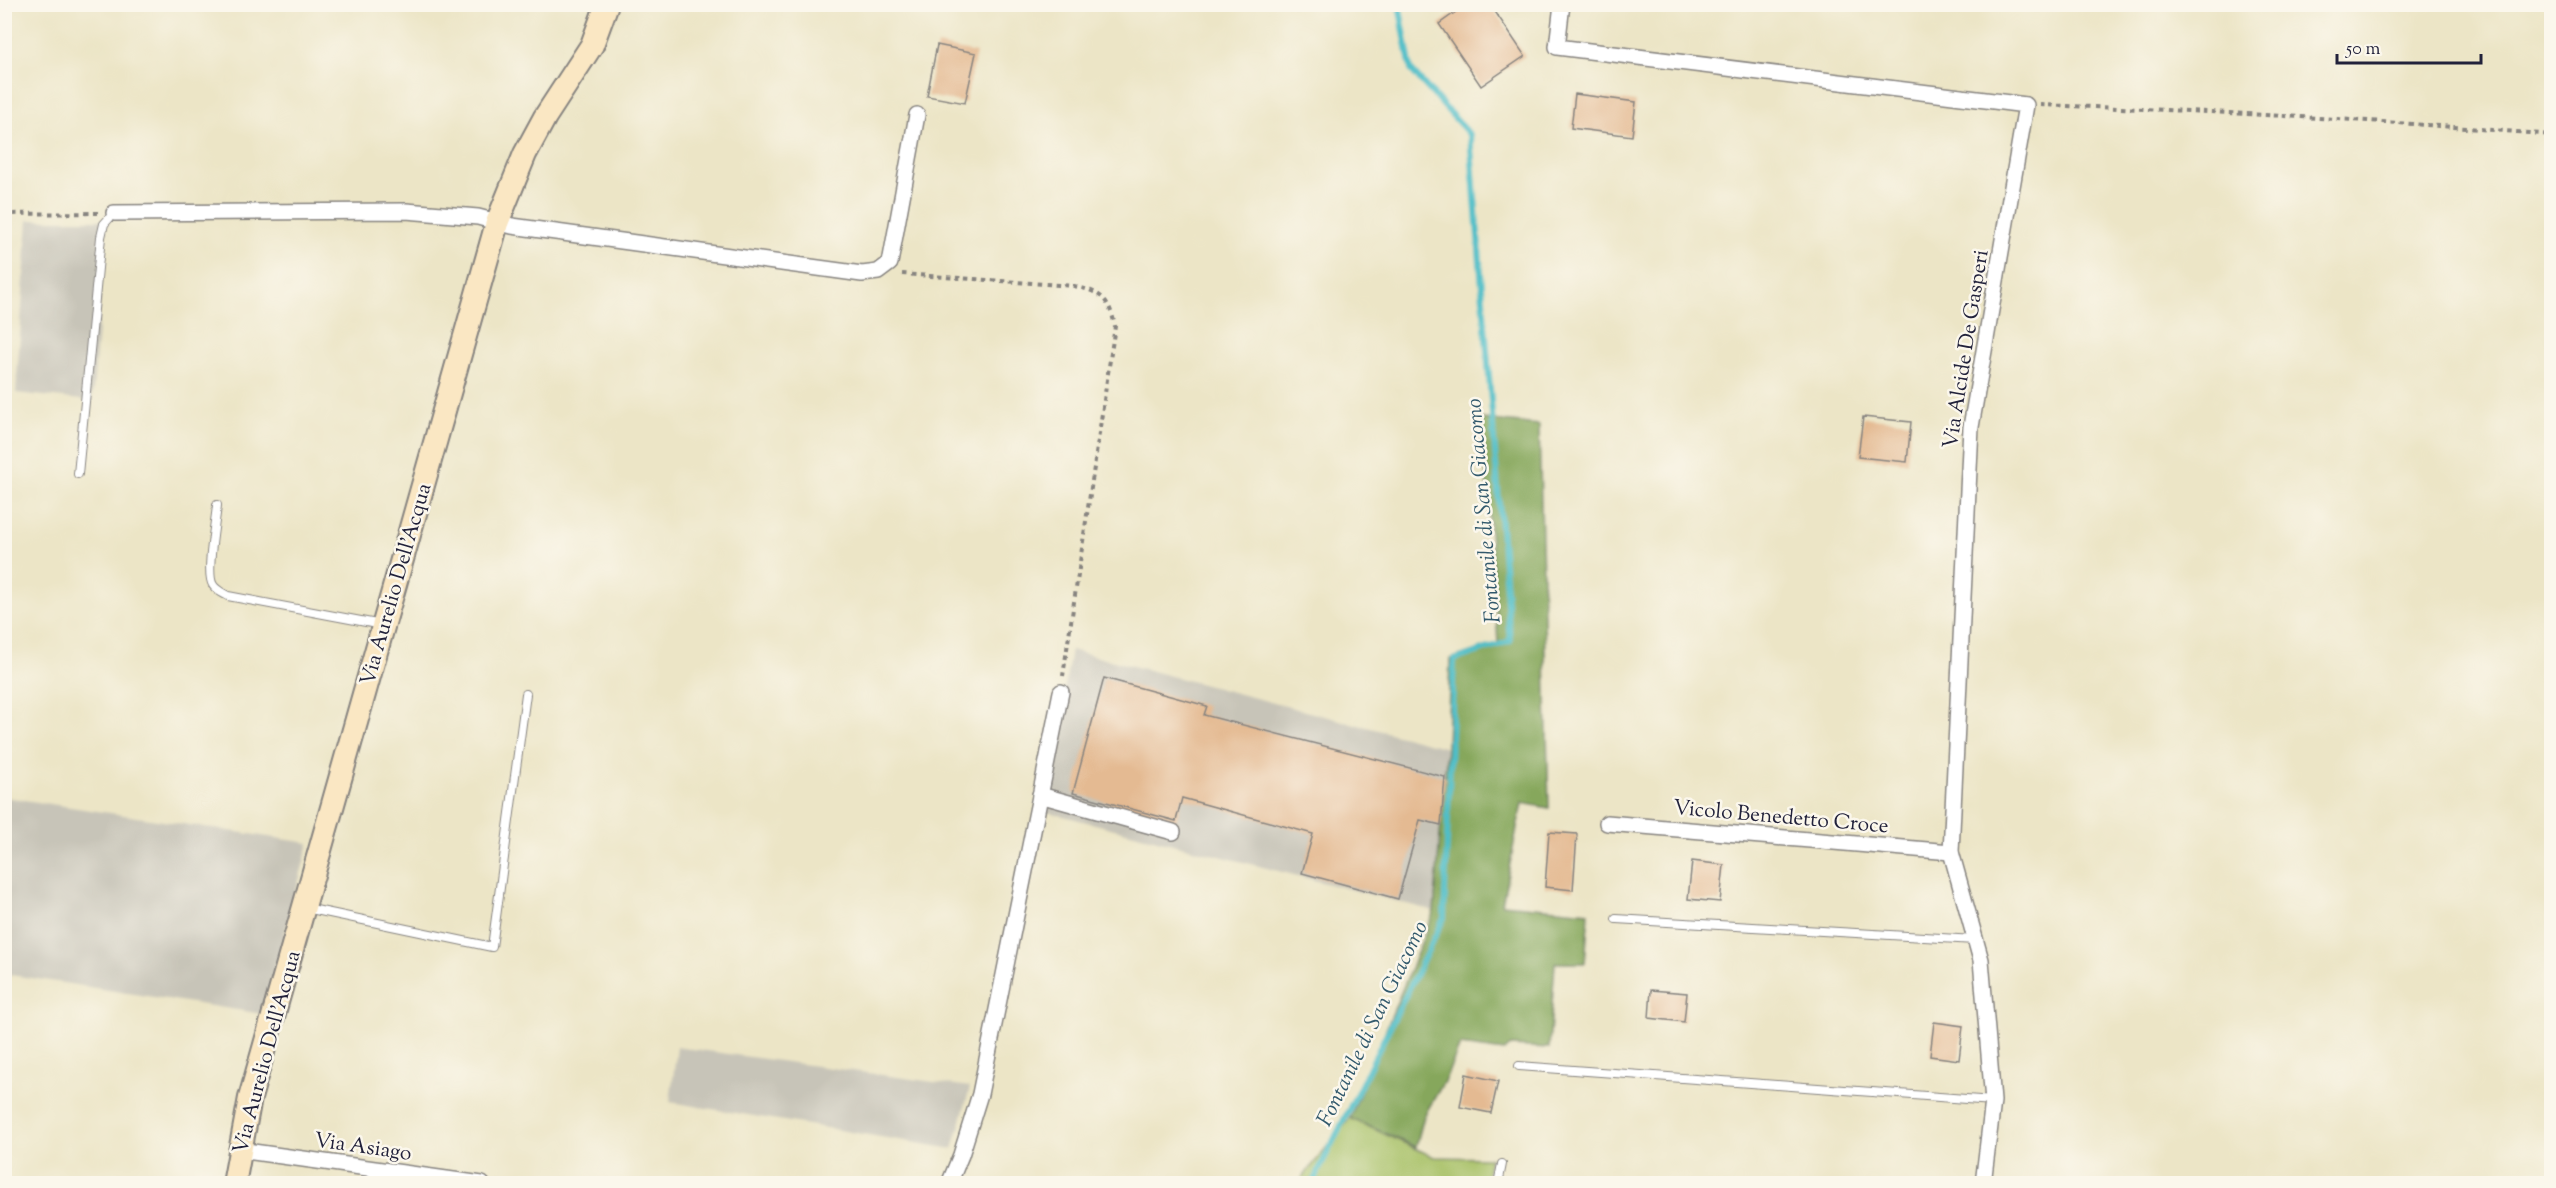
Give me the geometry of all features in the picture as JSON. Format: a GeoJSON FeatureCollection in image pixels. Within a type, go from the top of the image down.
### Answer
{"type":"FeatureCollection","features":[{"type":"Feature","properties":{"kind":"street","name":"Via Aurelio Dell'Acqua"},"geometry":{"type":"LineString","coordinates":[[234,1184],[250,1098],[497,223],[525,154],[545,117],[592,45],[607,4]]}},
{"type":"Feature","properties":{"kind":"street"},"geometry":{"type":"LineString","coordinates":[[1562,4],[1557,47],[2026,105]]}},
{"type":"Feature","properties":{"kind":"street","name":"Via Alcide De Gasperi"},"geometry":{"type":"LineString","coordinates":[[1983,1184],[1992,1101],[1981,960],[1951,852],[1971,427],[2026,105]]}},
{"type":"Feature","properties":{"kind":"street"},"geometry":{"type":"LineString","coordinates":[[114,213],[406,211],[478,217],[497,223],[862,274],[878,272],[890,263],[894,252],[917,115]]}},
{"type":"Feature","properties":{"kind":"street"},"geometry":{"type":"LineString","coordinates":[[949,1184],[961,1155],[980,1094],[1061,692]]}},
{"type":"Feature","properties":{"kind":"street"},"geometry":{"type":"LineString","coordinates":[[1040,795],[1173,832]]}},
{"type":"Feature","properties":{"kind":"street","name":"Vicolo Benedetto Croce"},"geometry":{"type":"LineString","coordinates":[[1607,823],[1951,852]]}},
{"type":"Feature","properties":{"kind":"street","name":"Via Asiago"},"geometry":{"type":"LineString","coordinates":[[239,1150],[482,1184]]}},
{"type":"Feature","properties":{"kind":"lane"},"geometry":{"type":"LineString","coordinates":[[78,474],[100,237],[104,224],[114,213]]}},
{"type":"Feature","properties":{"kind":"lane"},"geometry":{"type":"LineString","coordinates":[[217,505],[210,571],[213,585],[219,592],[228,596],[384,625]]}},
{"type":"Feature","properties":{"kind":"lane"},"geometry":{"type":"LineString","coordinates":[[304,908],[492,947],[526,694]]}},
{"type":"Feature","properties":{"kind":"lane"},"geometry":{"type":"LineString","coordinates":[[1616,919],[1975,940]]}},
{"type":"Feature","properties":{"kind":"lane"},"geometry":{"type":"LineString","coordinates":[[1519,1066],[1992,1101]]}},
{"type":"Feature","properties":{"kind":"lane"},"geometry":{"type":"LineString","coordinates":[[1498,1184],[1502,1164]]}},
{"type":"Feature","properties":{"kind":"path"},"geometry":{"type":"LineString","coordinates":[[2026,105],[2230,111],[2410,122],[2552,135]]}},
{"type":"Feature","properties":{"kind":"path"},"geometry":{"type":"LineString","coordinates":[[4,214],[114,213]]}},
{"type":"Feature","properties":{"kind":"path"},"geometry":{"type":"LineString","coordinates":[[878,272],[1074,286],[1092,290],[1105,299],[1112,312],[1115,326],[1061,692]]}},
{"type":"Feature","properties":{"kind":"shaded area"},"geometry":{"type":"Polygon","coordinates":[[[28,220],[107,220],[92,401],[16,393],[28,220]]]}},
{"type":"Feature","properties":{"kind":"shaded area"},"geometry":{"type":"Polygon","coordinates":[[[1071,650],[1447,748],[1434,911],[1044,811],[1071,650]]]}},
{"type":"Feature","properties":{"kind":"shaded area"},"geometry":{"type":"Polygon","coordinates":[[[4,797],[309,843],[263,1014],[5,974],[4,797]]]}},
{"type":"Feature","properties":{"kind":"shaded area"},"geometry":{"type":"Polygon","coordinates":[[[677,1047],[970,1087],[953,1149],[670,1102],[677,1047]]]}},
{"type":"Feature","properties":{"kind":"green space"},"geometry":{"type":"Polygon","coordinates":[[[1482,419],[1539,425],[1549,808],[1522,803],[1502,904],[1589,912],[1585,963],[1555,963],[1549,1048],[1511,1046],[1504,1051],[1460,1045],[1445,1080],[1424,1116],[1416,1147],[1350,1118],[1434,911],[1447,748],[1450,659],[1498,643],[1482,419]]]}},
{"type":"Feature","properties":{"kind":"green space"},"geometry":{"type":"Polygon","coordinates":[[[1350,1118],[1434,1157],[1490,1158],[1485,1183],[1300,1184],[1303,1177],[1350,1118]]]}},
{"type":"Feature","properties":{"kind":"building"},"geometry":{"type":"Polygon","coordinates":[[[1467,4],[1490,4],[1525,56],[1481,86],[1439,24],[1467,4]]]}},
{"type":"Feature","properties":{"kind":"building"},"geometry":{"type":"Polygon","coordinates":[[[937,45],[976,53],[965,103],[927,96],[937,45]]]}},
{"type":"Feature","properties":{"kind":"building"},"geometry":{"type":"Polygon","coordinates":[[[1575,94],[1636,102],[1632,136],[1571,128],[1575,94]]]}},
{"type":"Feature","properties":{"kind":"building"},"geometry":{"type":"Polygon","coordinates":[[[1863,417],[1911,422],[1907,462],[1858,457],[1863,417]]]}},
{"type":"Feature","properties":{"kind":"building"},"geometry":{"type":"Polygon","coordinates":[[[1104,678],[1207,706],[1204,715],[1445,777],[1441,825],[1420,820],[1398,899],[1302,873],[1313,834],[1182,798],[1176,821],[1073,793],[1104,678]]]}},
{"type":"Feature","properties":{"kind":"building"},"geometry":{"type":"Polygon","coordinates":[[[1549,832],[1577,834],[1573,890],[1545,887],[1549,832]]]}},
{"type":"Feature","properties":{"kind":"building"},"geometry":{"type":"Polygon","coordinates":[[[1692,861],[1724,865],[1720,902],[1688,899],[1692,861]]]}},
{"type":"Feature","properties":{"kind":"building"},"geometry":{"type":"Polygon","coordinates":[[[1651,990],[1687,993],[1684,1022],[1649,1018],[1651,990]]]}},
{"type":"Feature","properties":{"kind":"building"},"geometry":{"type":"Polygon","coordinates":[[[1934,1022],[1963,1026],[1959,1060],[1930,1056],[1934,1022]]]}},
{"type":"Feature","properties":{"kind":"building"},"geometry":{"type":"Polygon","coordinates":[[[1466,1074],[1498,1081],[1491,1113],[1460,1107],[1466,1074]]]}},
{"type":"Feature","properties":{"kind":"waterway","name":"Fontanile di San Giacomo"},"geometry":{"type":"LineString","coordinates":[[1312,1184],[1444,918],[1454,660],[1510,641],[1470,135],[1411,70],[1399,4]]}}]}
